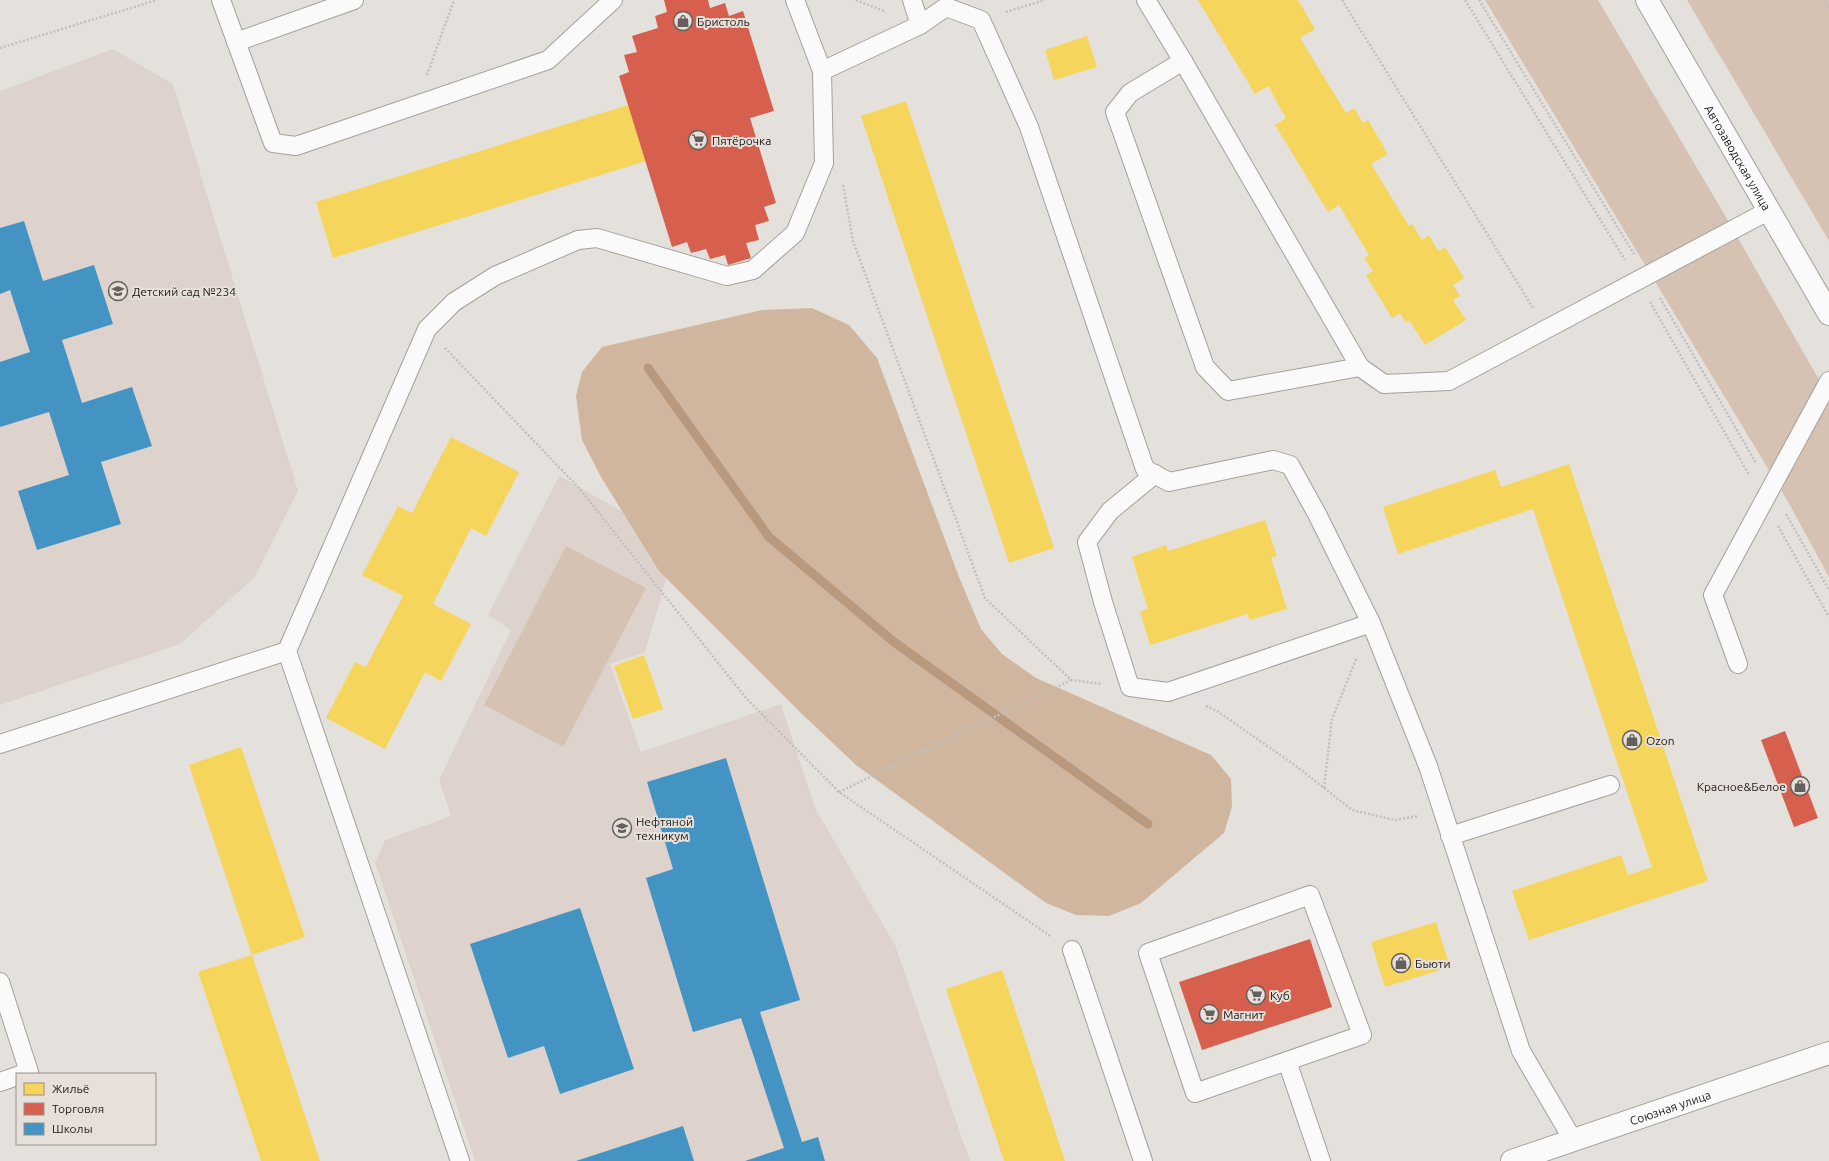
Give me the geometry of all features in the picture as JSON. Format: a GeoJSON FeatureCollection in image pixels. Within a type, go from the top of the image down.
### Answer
{"type":"FeatureCollection","features":[{"type":"Feature","properties":{"kind":"main road","name":"Автозаводская улица"},"geometry":{"type":"LineString","coordinates":[[1647,0],[1829,314]]}},
{"type":"Feature","properties":{"kind":"main road","name":"Союзная улица"},"geometry":{"type":"LineString","coordinates":[[1512,1161],[1829,1053]]}},
{"type":"Feature","properties":{"kind":"lane"},"geometry":{"type":"LineString","coordinates":[[221,0],[273,144],[296,146],[548,60],[612,0]]}},
{"type":"Feature","properties":{"kind":"lane"},"geometry":{"type":"LineString","coordinates":[[236,42],[354,0]]}},
{"type":"Feature","properties":{"kind":"lane"},"geometry":{"type":"LineString","coordinates":[[460,1161],[287,651],[427,329],[454,302],[495,276],[578,240],[597,238],[727,276],[753,270],[795,233],[824,163],[822,71],[795,0]]}},
{"type":"Feature","properties":{"kind":"lane"},"geometry":{"type":"LineString","coordinates":[[912,0],[920,25]]}},
{"type":"Feature","properties":{"kind":"lane"},"geometry":{"type":"LineString","coordinates":[[1146,0],[1183,61],[1360,367],[1384,384],[1449,381],[1768,211]]}},
{"type":"Feature","properties":{"kind":"lane"},"geometry":{"type":"LineString","coordinates":[[822,71],[920,25],[946,7],[981,20],[1029,127],[1145,469],[1169,482],[1273,460],[1290,465],[1317,514],[1371,623],[1428,766],[1521,1051],[1573,1140]]}},
{"type":"Feature","properties":{"kind":"lane"},"geometry":{"type":"LineString","coordinates":[[1183,61],[1130,93],[1115,112],[1205,367],[1228,391],[1360,367]]}},
{"type":"Feature","properties":{"kind":"lane"},"geometry":{"type":"LineString","coordinates":[[1738,664],[1713,595],[1829,380]]}},
{"type":"Feature","properties":{"kind":"lane"},"geometry":{"type":"LineString","coordinates":[[1155,474],[1110,511],[1087,542],[1103,602],[1130,687],[1168,692],[1371,623]]}},
{"type":"Feature","properties":{"kind":"lane"},"geometry":{"type":"LineString","coordinates":[[0,744],[287,651]]}},
{"type":"Feature","properties":{"kind":"lane"},"geometry":{"type":"LineString","coordinates":[[1450,836],[1610,785]]}},
{"type":"Feature","properties":{"kind":"lane"},"geometry":{"type":"LineString","coordinates":[[1310,895],[1362,1034],[1287,1061],[1195,1093],[1148,953],[1310,895]]}},
{"type":"Feature","properties":{"kind":"lane"},"geometry":{"type":"LineString","coordinates":[[1072,950],[1143,1161]]}},
{"type":"Feature","properties":{"kind":"lane"},"geometry":{"type":"LineString","coordinates":[[0,982],[29,1072],[26,1073]]}},
{"type":"Feature","properties":{"kind":"lane"},"geometry":{"type":"LineString","coordinates":[[1287,1061],[1320,1161]]}},
{"type":"Feature","properties":{"kind":"lane"},"geometry":{"type":"LineString","coordinates":[[0,1082],[16,1076]]}},
{"type":"Feature","properties":{"kind":"path"},"geometry":{"type":"LineString","coordinates":[[0,48],[157,0]]}},
{"type":"Feature","properties":{"kind":"path"},"geometry":{"type":"LineString","coordinates":[[416,105],[454,0]]}},
{"type":"Feature","properties":{"kind":"path"},"geometry":{"type":"LineString","coordinates":[[981,20],[1045,0]]}},
{"type":"Feature","properties":{"kind":"path"},"geometry":{"type":"LineString","coordinates":[[1342,0],[1546,329]]}},
{"type":"Feature","properties":{"kind":"path"},"geometry":{"type":"LineString","coordinates":[[1465,0],[1638,280],[1829,617]]}},
{"type":"Feature","properties":{"kind":"path"},"geometry":{"type":"LineString","coordinates":[[1823,0],[1829,10]]}},
{"type":"Feature","properties":{"kind":"path"},"geometry":{"type":"LineString","coordinates":[[842,179],[853,241],[985,598],[1071,680]]}},
{"type":"Feature","properties":{"kind":"path"},"geometry":{"type":"LineString","coordinates":[[427,329],[579,488],[746,698],[839,792],[1072,950]]}},
{"type":"Feature","properties":{"kind":"path"},"geometry":{"type":"LineString","coordinates":[[1324,788],[1332,719],[1371,623]]}},
{"type":"Feature","properties":{"kind":"path"},"geometry":{"type":"LineString","coordinates":[[839,792],[1071,680],[1130,687]]}},
{"type":"Feature","properties":{"kind":"path"},"geometry":{"type":"LineString","coordinates":[[1168,692],[1217,711],[1296,766],[1352,810],[1395,820],[1442,811]]}},
{"type":"Feature","properties":{"kind":"shaded area"},"geometry":{"type":"Polygon","coordinates":[[[1485,0],[1598,0],[1723,212],[1829,397],[1829,577],[1787,500],[1485,0]]]}},
{"type":"Feature","properties":{"kind":"shaded area"},"geometry":{"type":"Polygon","coordinates":[[[1687,0],[1829,0],[1829,241],[1687,0]]]}},
{"type":"Feature","properties":{"kind":"shaded area","name":"Детский сад №234"},"geometry":{"type":"Polygon","coordinates":[[[113,49],[173,84],[298,491],[255,577],[180,644],[0,705],[0,91],[113,49]]]}},
{"type":"Feature","properties":{"kind":"shaded area"},"geometry":{"type":"Polygon","coordinates":[[[812,308],[849,325],[877,358],[959,577],[981,629],[1002,654],[1036,678],[1211,755],[1231,779],[1232,807],[1224,833],[1141,903],[1109,916],[1076,915],[1046,903],[856,765],[802,714],[659,571],[601,477],[582,440],[576,396],[582,372],[602,347],[762,310],[812,308]]]}},
{"type":"Feature","properties":{"kind":"shaded area","name":"Нефтяной техникум"},"geometry":{"type":"Polygon","coordinates":[[[559,476],[677,542],[645,652],[610,664],[641,752],[781,704],[815,808],[895,945],[970,1161],[475,1161],[375,862],[385,840],[451,816],[439,780],[511,630],[488,615],[559,476]]]}},
{"type":"Feature","properties":{"kind":"shaded area"},"geometry":{"type":"Polygon","coordinates":[[[566,546],[646,588],[563,747],[484,705],[566,546]]]}},
{"type":"Feature","properties":{"kind":"building: Жильё"},"geometry":{"type":"Polygon","coordinates":[[[1198,0],[1298,0],[1315,29],[1300,38],[1346,113],[1354,108],[1363,123],[1368,120],[1388,154],[1371,164],[1409,226],[1412,224],[1422,240],[1429,235],[1438,251],[1445,247],[1464,278],[1453,285],[1460,296],[1453,300],[1466,320],[1425,345],[1409,320],[1406,323],[1400,313],[1392,318],[1366,275],[1373,271],[1364,258],[1369,255],[1339,205],[1328,212],[1275,125],[1286,118],[1268,86],[1255,94],[1198,0]]]}},
{"type":"Feature","properties":{"kind":"building: Жильё"},"geometry":{"type":"Polygon","coordinates":[[[1087,36],[1097,67],[1054,80],[1045,50],[1087,36]]]}},
{"type":"Feature","properties":{"kind":"building: Жильё"},"geometry":{"type":"Polygon","coordinates":[[[906,101],[1054,548],[1009,563],[861,116],[906,101]]]}},
{"type":"Feature","properties":{"kind":"building: Жильё"},"geometry":{"type":"Polygon","coordinates":[[[628,105],[646,161],[333,258],[316,202],[628,105]]]}},
{"type":"Feature","properties":{"kind":"building: Жильё"},"geometry":{"type":"Polygon","coordinates":[[[451,437],[519,472],[486,536],[471,528],[433,604],[471,624],[441,681],[425,672],[385,749],[326,718],[355,662],[366,667],[403,596],[362,575],[398,506],[412,513],[451,437]]]}},
{"type":"Feature","properties":{"kind":"building: Жильё"},"geometry":{"type":"Polygon","coordinates":[[[1569,464],[1708,881],[1529,940],[1512,891],[1621,855],[1628,875],[1652,867],[1533,509],[1398,554],[1383,507],[1495,470],[1501,487],[1569,464]]]}},
{"type":"Feature","properties":{"kind":"building: Жильё"},"geometry":{"type":"Polygon","coordinates":[[[1265,520],[1277,556],[1271,558],[1287,609],[1250,620],[1247,614],[1150,645],[1140,612],[1148,609],[1132,557],[1166,545],[1168,551],[1265,520]]]}},
{"type":"Feature","properties":{"kind":"building: Жильё"},"geometry":{"type":"Polygon","coordinates":[[[644,655],[663,709],[633,719],[614,666],[644,655]]]}},
{"type":"Feature","properties":{"kind":"building: Жильё"},"geometry":{"type":"Polygon","coordinates":[[[241,747],[305,937],[252,955],[189,765],[241,747]]]}},
{"type":"Feature","properties":{"kind":"building: Жильё"},"geometry":{"type":"Polygon","coordinates":[[[1436,922],[1450,967],[1385,987],[1371,942],[1436,922]]]}},
{"type":"Feature","properties":{"kind":"building: Жильё"},"geometry":{"type":"Polygon","coordinates":[[[252,955],[320,1161],[261,1161],[198,972],[252,955]]]}},
{"type":"Feature","properties":{"kind":"building: Жильё"},"geometry":{"type":"Polygon","coordinates":[[[1002,970],[1065,1161],[1004,1161],[946,989],[1002,970]]]}},
{"type":"Feature","properties":{"kind":"building: Торговля","name":"Пятёрочка"},"geometry":{"type":"Polygon","coordinates":[[[664,0],[708,0],[710,8],[725,3],[729,16],[743,11],[774,111],[750,118],[776,203],[764,207],[769,221],[755,225],[759,240],[746,243],[751,258],[728,265],[725,255],[710,259],[706,249],[691,253],[687,242],[672,247],[619,76],[629,72],[624,55],[637,52],[632,36],[658,28],[655,16],[667,12],[664,0]]]}},
{"type":"Feature","properties":{"kind":"building: Торговля"},"geometry":{"type":"Polygon","coordinates":[[[1785,731],[1818,818],[1794,827],[1761,740],[1785,731]]]}},
{"type":"Feature","properties":{"kind":"building: Торговля","name":"Куб"},"geometry":{"type":"Polygon","coordinates":[[[1310,939],[1332,1007],[1202,1050],[1179,982],[1310,939]]]}},
{"type":"Feature","properties":{"kind":"building: Школы"},"geometry":{"type":"Polygon","coordinates":[[[24,221],[43,281],[94,265],[113,324],[62,340],[82,403],[132,387],[152,446],[101,462],[121,524],[37,550],[18,491],[69,475],[49,412],[0,427],[0,362],[30,352],[10,290],[0,294],[0,228],[24,221]]]}},
{"type":"Feature","properties":{"kind":"building: Школы"},"geometry":{"type":"Polygon","coordinates":[[[726,758],[800,1000],[760,1012],[802,1142],[818,1137],[825,1161],[745,1161],[784,1148],[741,1018],[693,1032],[646,878],[673,869],[647,782],[726,758]]]}},
{"type":"Feature","properties":{"kind":"building: Школы"},"geometry":{"type":"Polygon","coordinates":[[[580,908],[634,1069],[560,1094],[544,1046],[508,1058],[470,944],[580,908]]]}},
{"type":"Feature","properties":{"kind":"building: Школы"},"geometry":{"type":"Polygon","coordinates":[[[683,1126],[694,1161],[576,1161],[683,1126]]]}},
{"type":"Feature","properties":{"kind":"waterway"},"geometry":{"type":"LineString","coordinates":[[648,368],[769,537],[894,642],[1148,824]]}},
{"type":"Feature","properties":{"kind":"place","name":"Бристоль"},"geometry":{"type":"Point","coordinates":[683,21]}},
{"type":"Feature","properties":{"kind":"place","name":"Пятёрочка"},"geometry":{"type":"Point","coordinates":[698,140]}},
{"type":"Feature","properties":{"kind":"place","name":"Детский сад №234"},"geometry":{"type":"Point","coordinates":[118,291]}},
{"type":"Feature","properties":{"kind":"place","name":"Ozon"},"geometry":{"type":"Point","coordinates":[1632,740]}},
{"type":"Feature","properties":{"kind":"place","name":"Красное&Белое"},"geometry":{"type":"Point","coordinates":[1800,786]}},
{"type":"Feature","properties":{"kind":"place","name":"Нефтяной техникум"},"geometry":{"type":"Point","coordinates":[622,828]}},
{"type":"Feature","properties":{"kind":"place","name":"Бьюти"},"geometry":{"type":"Point","coordinates":[1401,963]}},
{"type":"Feature","properties":{"kind":"place","name":"Куб"},"geometry":{"type":"Point","coordinates":[1256,995]}},
{"type":"Feature","properties":{"kind":"place","name":"Магнит"},"geometry":{"type":"Point","coordinates":[1209,1014]}}]}
